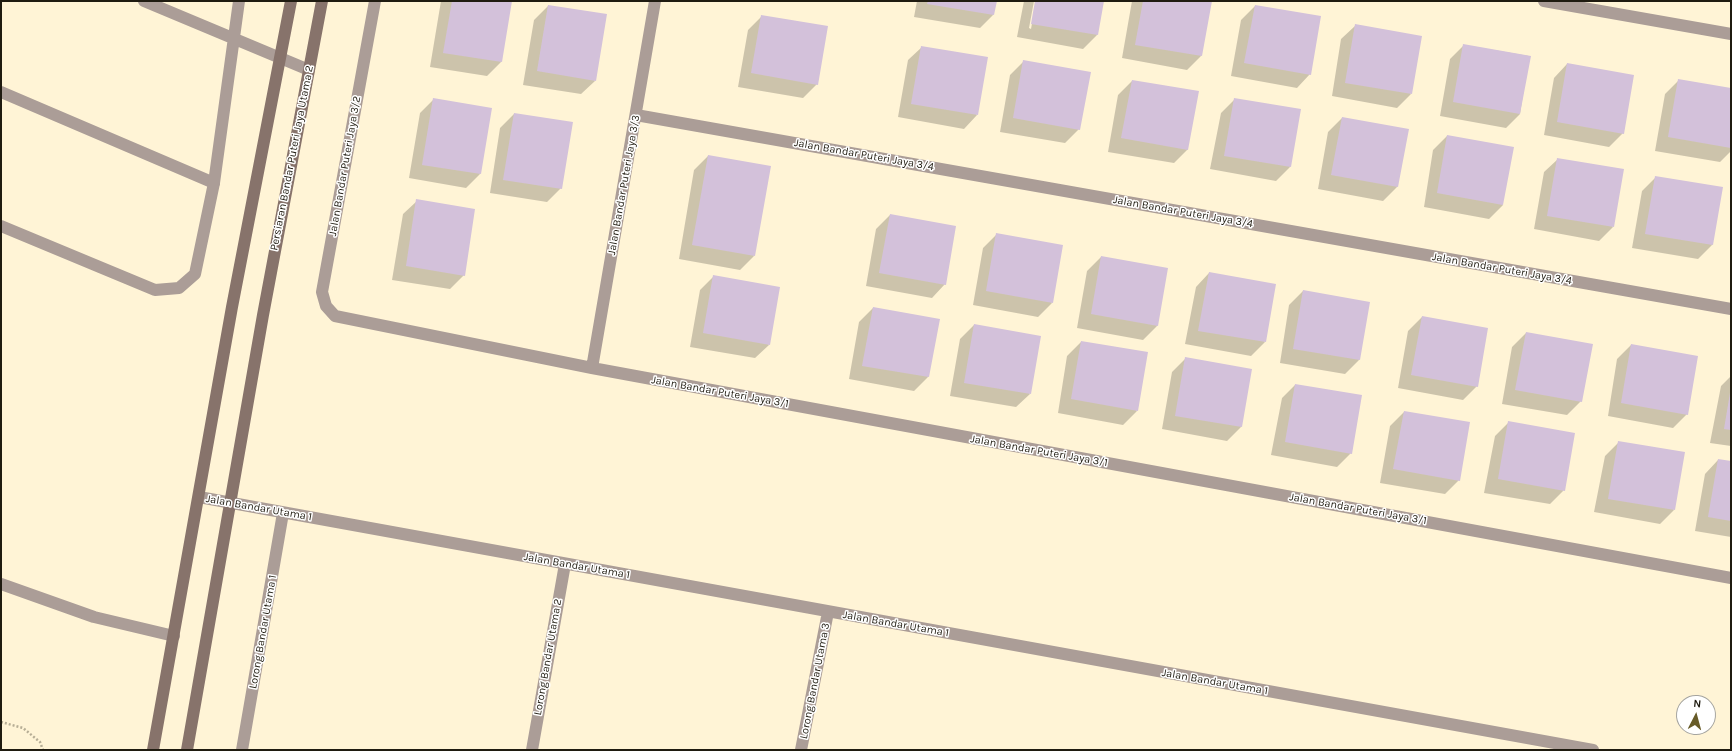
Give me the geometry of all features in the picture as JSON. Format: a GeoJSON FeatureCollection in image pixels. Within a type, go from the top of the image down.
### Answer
{"type":"FeatureCollection","features":[{"type":"Feature","properties":{"kind":"street"},"geometry":{"type":"LineString","coordinates":[[144,1],[309,70]]}},
{"type":"Feature","properties":{"kind":"street"},"geometry":{"type":"LineString","coordinates":[[1,226],[155,290],[179,288],[195,274],[214,183],[239,1]]}},
{"type":"Feature","properties":{"kind":"street"},"geometry":{"type":"LineString","coordinates":[[153,750],[232,307],[291,1]]}},
{"type":"Feature","properties":{"kind":"street","name":"Persiaran Bandar Puteri Jaya Utama 2"},"geometry":{"type":"LineString","coordinates":[[187,750],[263,315],[322,1]]}},
{"type":"Feature","properties":{"kind":"street","name":"Jalan Bandar Puteri Jaya 3/2"},"geometry":{"type":"LineString","coordinates":[[348,319],[335,316],[326,306],[322,292],[375,1]]}},
{"type":"Feature","properties":{"kind":"street","name":"Jalan Bandar Puteri Jaya 3/3"},"geometry":{"type":"LineString","coordinates":[[592,368],[655,1]]}},
{"type":"Feature","properties":{"kind":"street"},"geometry":{"type":"LineString","coordinates":[[1544,1],[1731,34]]}},
{"type":"Feature","properties":{"kind":"street"},"geometry":{"type":"LineString","coordinates":[[1,92],[214,183]]}},
{"type":"Feature","properties":{"kind":"street","name":"Jalan Bandar Puteri Jaya 3/4"},"geometry":{"type":"LineString","coordinates":[[636,115],[1731,309]]}},
{"type":"Feature","properties":{"kind":"street","name":"Jalan Bandar Puteri Jaya 3/1"},"geometry":{"type":"LineString","coordinates":[[348,319],[592,368],[1731,578]]}},
{"type":"Feature","properties":{"kind":"street","name":"Jalan Bandar Utama 1"},"geometry":{"type":"LineString","coordinates":[[199,497],[1594,750]]}},
{"type":"Feature","properties":{"kind":"street","name":"Lorong Bandar Utama 1"},"geometry":{"type":"LineString","coordinates":[[242,750],[284,513]]}},
{"type":"Feature","properties":{"kind":"street","name":"Lorong Bandar Utama 2"},"geometry":{"type":"LineString","coordinates":[[532,750],[565,564]]}},
{"type":"Feature","properties":{"kind":"street"},"geometry":{"type":"LineString","coordinates":[[1,584],[94,617],[174,636]]}},
{"type":"Feature","properties":{"kind":"street","name":"Lorong Bandar Utama 3"},"geometry":{"type":"LineString","coordinates":[[801,750],[828,612]]}},
{"type":"Feature","properties":{"kind":"path"},"geometry":{"type":"LineString","coordinates":[[1,722],[23,728],[40,742],[44,750]]}},
{"type":"Feature","properties":{"kind":"building"},"geometry":{"type":"Polygon","coordinates":[[[452,1],[512,1],[502,62],[443,53],[452,1]]]}},
{"type":"Feature","properties":{"kind":"building"},"geometry":{"type":"Polygon","coordinates":[[[928,1],[997,1],[994,15],[927,4],[928,1]]]}},
{"type":"Feature","properties":{"kind":"building"},"geometry":{"type":"Polygon","coordinates":[[[1035,1],[1104,1],[1098,35],[1031,24],[1035,1]]]}},
{"type":"Feature","properties":{"kind":"building"},"geometry":{"type":"Polygon","coordinates":[[[1143,1],[1212,1],[1202,56],[1135,45],[1143,1]]]}},
{"type":"Feature","properties":{"kind":"building"},"geometry":{"type":"Polygon","coordinates":[[[548,5],[607,14],[596,81],[537,71],[548,5]]]}},
{"type":"Feature","properties":{"kind":"building"},"geometry":{"type":"Polygon","coordinates":[[[1255,5],[1321,16],[1311,75],[1244,63],[1255,5]]]}},
{"type":"Feature","properties":{"kind":"building"},"geometry":{"type":"Polygon","coordinates":[[[761,15],[828,26],[818,85],[751,73],[761,15]]]}},
{"type":"Feature","properties":{"kind":"building"},"geometry":{"type":"Polygon","coordinates":[[[1355,24],[1422,36],[1412,94],[1345,83],[1355,24]]]}},
{"type":"Feature","properties":{"kind":"building"},"geometry":{"type":"Polygon","coordinates":[[[1463,44],[1531,56],[1520,114],[1453,102],[1463,44]]]}},
{"type":"Feature","properties":{"kind":"building"},"geometry":{"type":"Polygon","coordinates":[[[921,46],[988,57],[978,115],[911,104],[921,46]]]}},
{"type":"Feature","properties":{"kind":"building"},"geometry":{"type":"Polygon","coordinates":[[[1023,60],[1091,72],[1080,130],[1013,118],[1023,60]]]}},
{"type":"Feature","properties":{"kind":"building"},"geometry":{"type":"Polygon","coordinates":[[[1567,63],[1634,75],[1624,134],[1557,122],[1567,63]]]}},
{"type":"Feature","properties":{"kind":"building"},"geometry":{"type":"Polygon","coordinates":[[[1678,79],[1731,88],[1731,148],[1668,137],[1678,79]]]}},
{"type":"Feature","properties":{"kind":"building"},"geometry":{"type":"Polygon","coordinates":[[[1132,80],[1199,91],[1188,150],[1121,138],[1132,80]]]}},
{"type":"Feature","properties":{"kind":"building"},"geometry":{"type":"Polygon","coordinates":[[[433,98],[492,108],[481,174],[422,165],[433,98]]]}},
{"type":"Feature","properties":{"kind":"building"},"geometry":{"type":"Polygon","coordinates":[[[1234,98],[1301,109],[1291,167],[1224,156],[1234,98]]]}},
{"type":"Feature","properties":{"kind":"building"},"geometry":{"type":"Polygon","coordinates":[[[514,113],[573,122],[562,189],[503,180],[514,113]]]}},
{"type":"Feature","properties":{"kind":"building"},"geometry":{"type":"Polygon","coordinates":[[[1342,117],[1409,129],[1398,187],[1331,175],[1342,117]]]}},
{"type":"Feature","properties":{"kind":"building"},"geometry":{"type":"Polygon","coordinates":[[[1447,135],[1514,147],[1503,205],[1437,193],[1447,135]]]}},
{"type":"Feature","properties":{"kind":"building"},"geometry":{"type":"Polygon","coordinates":[[[708,155],[771,166],[755,256],[692,245],[708,155]]]}},
{"type":"Feature","properties":{"kind":"building"},"geometry":{"type":"Polygon","coordinates":[[[1557,158],[1624,169],[1614,227],[1547,216],[1557,158]]]}},
{"type":"Feature","properties":{"kind":"building"},"geometry":{"type":"Polygon","coordinates":[[[1655,176],[1723,187],[1713,245],[1645,234],[1655,176]]]}},
{"type":"Feature","properties":{"kind":"building"},"geometry":{"type":"Polygon","coordinates":[[[416,199],[475,209],[465,276],[406,266],[416,199]]]}},
{"type":"Feature","properties":{"kind":"building"},"geometry":{"type":"Polygon","coordinates":[[[890,214],[956,226],[946,285],[879,273],[890,214]]]}},
{"type":"Feature","properties":{"kind":"building"},"geometry":{"type":"Polygon","coordinates":[[[996,233],[1063,245],[1053,303],[986,291],[996,233]]]}},
{"type":"Feature","properties":{"kind":"building"},"geometry":{"type":"Polygon","coordinates":[[[1101,256],[1168,268],[1158,326],[1091,314],[1101,256]]]}},
{"type":"Feature","properties":{"kind":"building"},"geometry":{"type":"Polygon","coordinates":[[[1209,272],[1276,284],[1266,342],[1198,331],[1209,272]]]}},
{"type":"Feature","properties":{"kind":"building"},"geometry":{"type":"Polygon","coordinates":[[[713,275],[780,287],[770,345],[703,333],[713,275]]]}},
{"type":"Feature","properties":{"kind":"building"},"geometry":{"type":"Polygon","coordinates":[[[1303,290],[1370,302],[1360,360],[1293,349],[1303,290]]]}},
{"type":"Feature","properties":{"kind":"building"},"geometry":{"type":"Polygon","coordinates":[[[873,307],[940,319],[929,377],[862,366],[873,307]]]}},
{"type":"Feature","properties":{"kind":"building"},"geometry":{"type":"Polygon","coordinates":[[[1422,316],[1488,328],[1478,387],[1411,375],[1422,316]]]}},
{"type":"Feature","properties":{"kind":"building"},"geometry":{"type":"Polygon","coordinates":[[[974,324],[1041,336],[1031,394],[964,383],[974,324]]]}},
{"type":"Feature","properties":{"kind":"building"},"geometry":{"type":"Polygon","coordinates":[[[1526,332],[1593,344],[1582,402],[1515,390],[1526,332]]]}},
{"type":"Feature","properties":{"kind":"building"},"geometry":{"type":"Polygon","coordinates":[[[1081,341],[1148,352],[1138,411],[1071,399],[1081,341]]]}},
{"type":"Feature","properties":{"kind":"building"},"geometry":{"type":"Polygon","coordinates":[[[1631,344],[1698,356],[1688,415],[1621,403],[1631,344]]]}},
{"type":"Feature","properties":{"kind":"building"},"geometry":{"type":"Polygon","coordinates":[[[1185,357],[1252,369],[1242,427],[1175,416],[1185,357]]]}},
{"type":"Feature","properties":{"kind":"building"},"geometry":{"type":"Polygon","coordinates":[[[1295,384],[1362,395],[1352,454],[1285,442],[1295,384]]]}},
{"type":"Feature","properties":{"kind":"building"},"geometry":{"type":"Polygon","coordinates":[[[1731,393],[1731,430],[1724,429],[1731,393]]]}},
{"type":"Feature","properties":{"kind":"building"},"geometry":{"type":"Polygon","coordinates":[[[1404,411],[1470,422],[1460,481],[1393,469],[1404,411]]]}},
{"type":"Feature","properties":{"kind":"building"},"geometry":{"type":"Polygon","coordinates":[[[1508,421],[1575,433],[1565,491],[1498,479],[1508,421]]]}},
{"type":"Feature","properties":{"kind":"building"},"geometry":{"type":"Polygon","coordinates":[[[1618,441],[1685,452],[1675,510],[1608,499],[1618,441]]]}},
{"type":"Feature","properties":{"kind":"building"},"geometry":{"type":"Polygon","coordinates":[[[1718,459],[1731,461],[1731,521],[1708,517],[1718,459]]]}}]}
